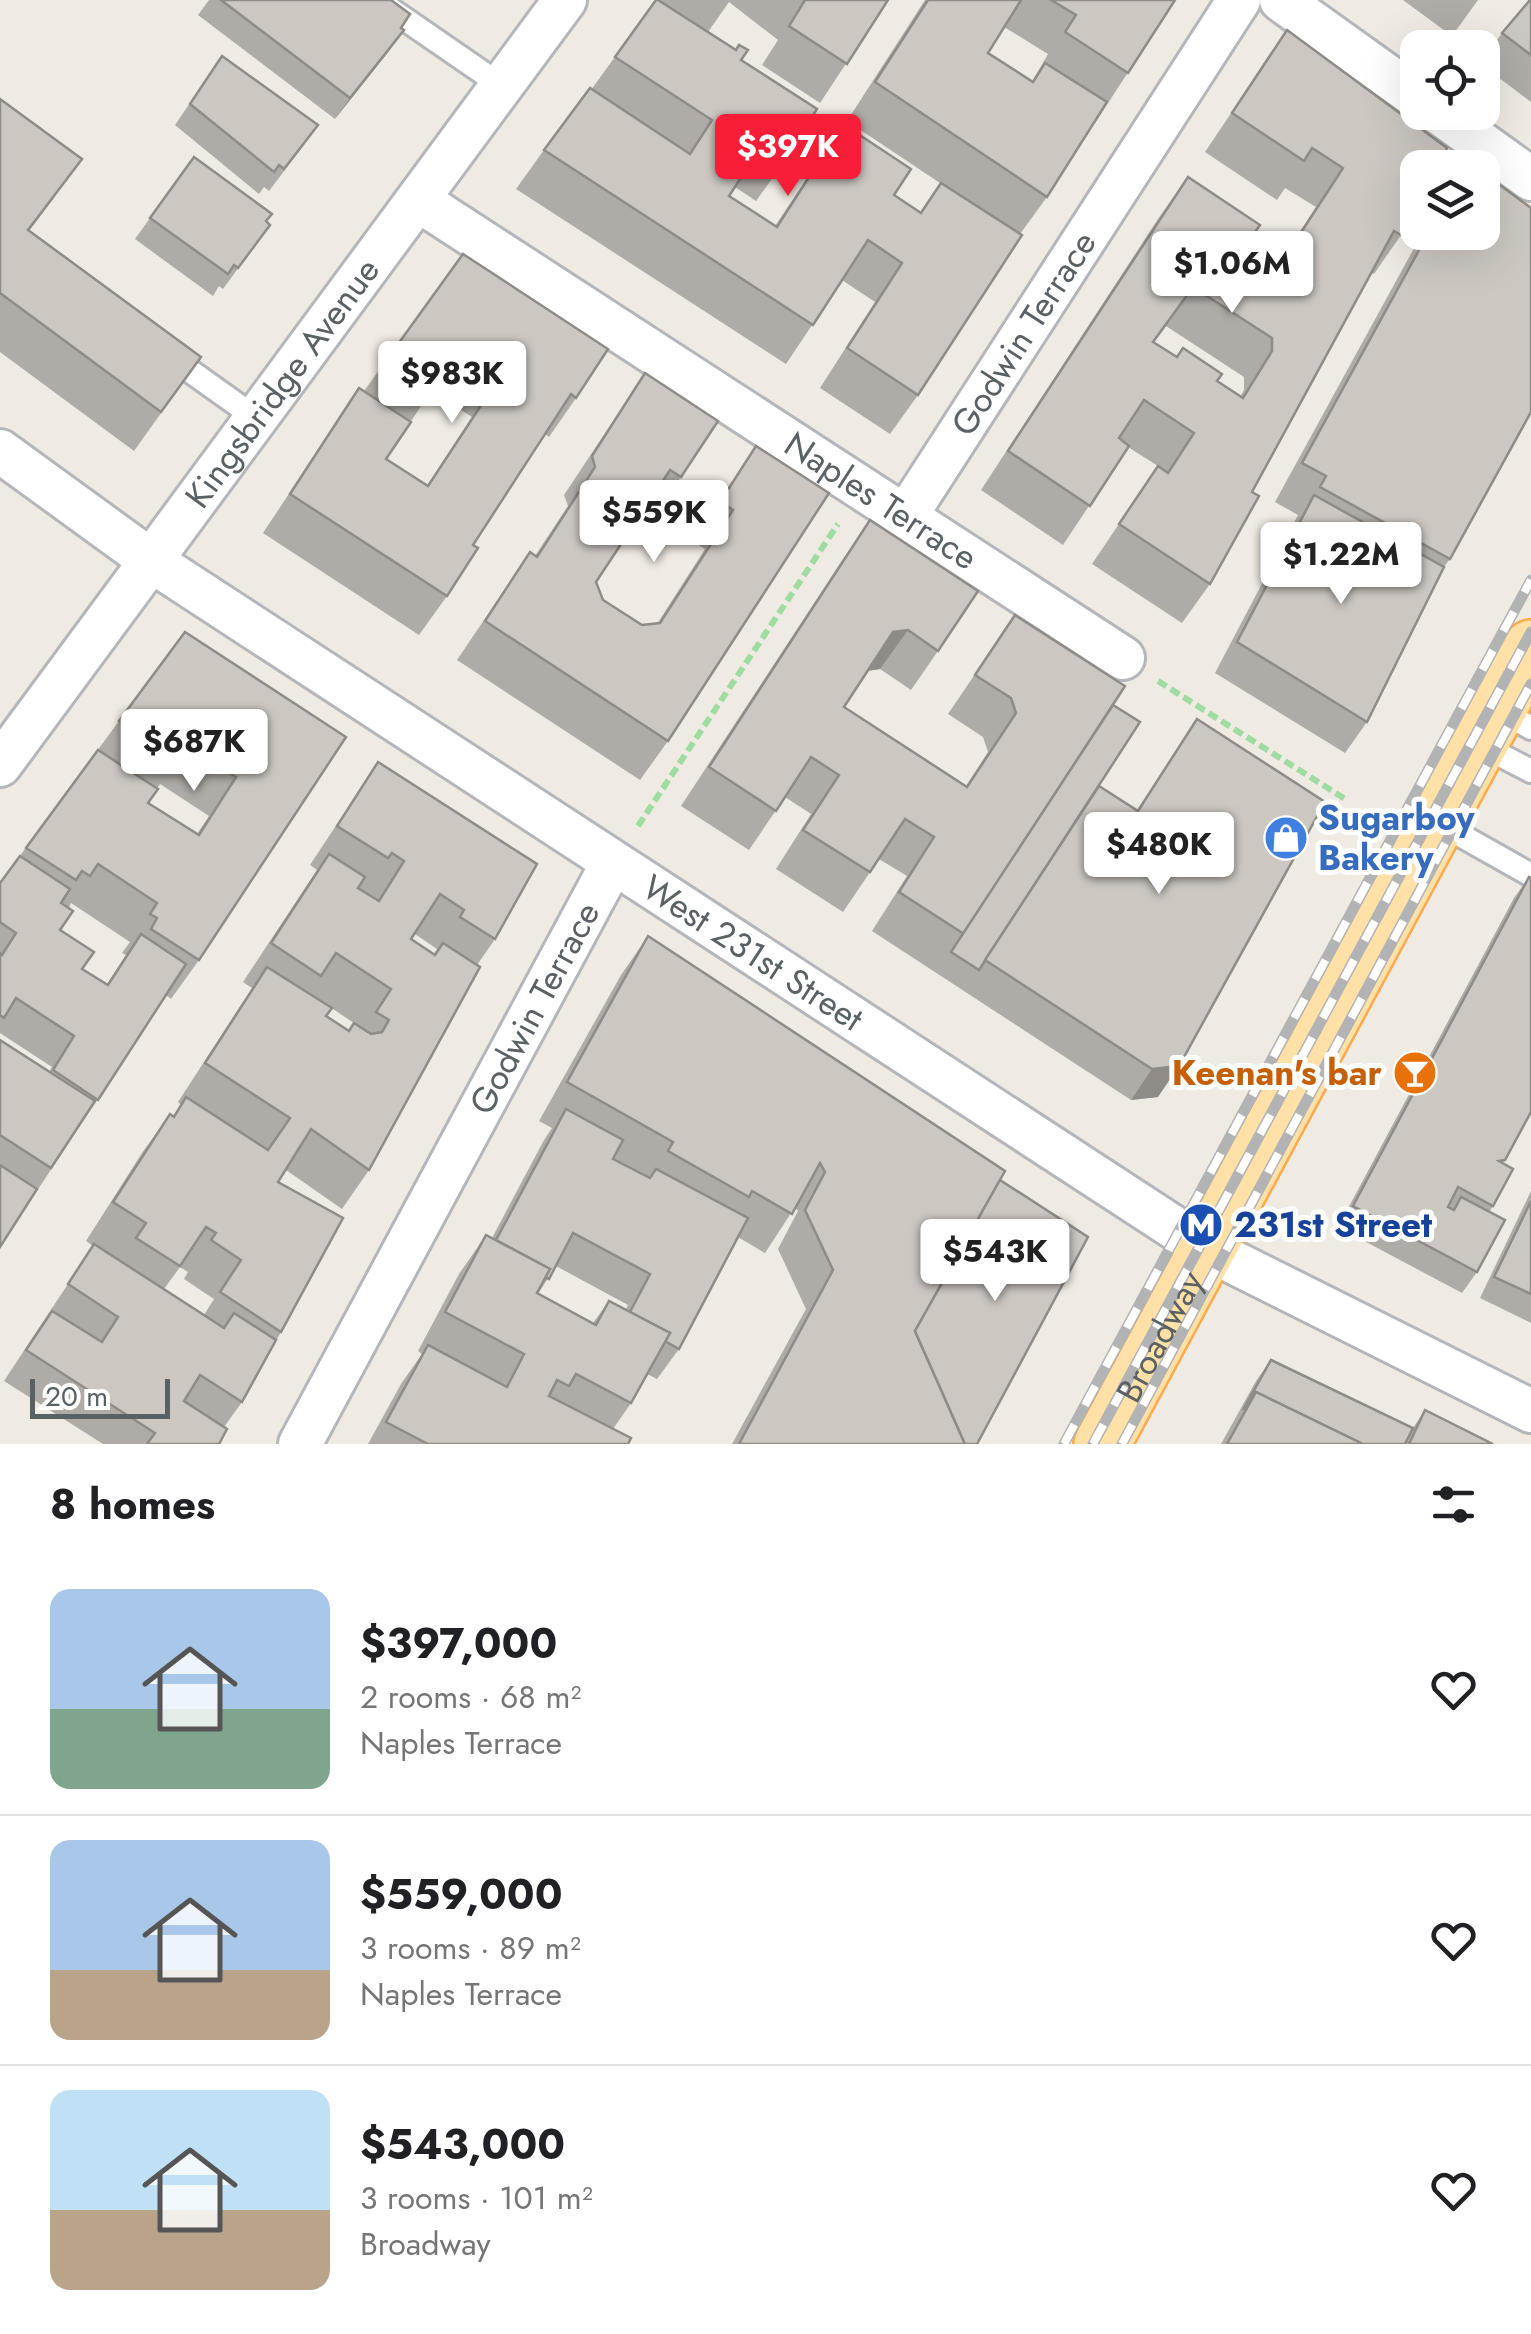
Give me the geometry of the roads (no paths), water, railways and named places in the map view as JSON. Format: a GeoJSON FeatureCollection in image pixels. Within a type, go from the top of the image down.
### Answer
{"type":"FeatureCollection","features":[{"type":"Feature","properties":{"kind":"main road","name":"Broadway"},"geometry":{"type":"LineString","coordinates":[[1102,1444],[1437,822],[1503,727],[1531,648]]}},
{"type":"Feature","properties":{"kind":"street","name":"Kingsbridge Avenue"},"geometry":{"type":"LineString","coordinates":[[0,765],[565,0]]}},
{"type":"Feature","properties":{"kind":"street","name":"Godwin Terrace"},"geometry":{"type":"LineString","coordinates":[[907,514],[1239,0]]}},
{"type":"Feature","properties":{"kind":"street"},"geometry":{"type":"LineString","coordinates":[[1281,0],[1400,85]]}},
{"type":"Feature","properties":{"kind":"street"},"geometry":{"type":"LineString","coordinates":[[1463,130],[1531,178]]}},
{"type":"Feature","properties":{"kind":"street","name":"Naples Terrace"},"geometry":{"type":"LineString","coordinates":[[418,200],[907,514],[1123,658]]}},
{"type":"Feature","properties":{"kind":"street","name":"West 231st Street"},"geometry":{"type":"LineString","coordinates":[[0,451],[150,560],[1206,1249],[1531,1411]]}},
{"type":"Feature","properties":{"kind":"street","name":"Godwin Terrace"},"geometry":{"type":"LineString","coordinates":[[300,1444],[612,864]]}},
{"type":"Feature","properties":{"kind":"lane"},"geometry":{"type":"LineString","coordinates":[[377,0],[502,86]]}},
{"type":"Feature","properties":{"kind":"lane"},"geometry":{"type":"LineString","coordinates":[[144,338],[256,418]]}},
{"type":"Feature","properties":{"kind":"lane"},"geometry":{"type":"LineString","coordinates":[[1503,727],[1531,772]]}},
{"type":"Feature","properties":{"kind":"lane"},"geometry":{"type":"LineString","coordinates":[[1437,822],[1531,876]]}},
{"type":"Feature","properties":{"kind":"railway"},"geometry":{"type":"LineString","coordinates":[[1064,1444],[1531,580]]}},
{"type":"Feature","properties":{"kind":"railway"},"geometry":{"type":"LineString","coordinates":[[1093,1444],[1531,632]]}},
{"type":"Feature","properties":{"kind":"railway"},"geometry":{"type":"LineString","coordinates":[[1122,1444],[1531,684]]}},
{"type":"Feature","properties":{"kind":"place","name":"Sugarboy Bakery"},"geometry":{"type":"Point","coordinates":[1286,838]}},
{"type":"Feature","properties":{"kind":"place","name":"Keenan's bar"},"geometry":{"type":"Point","coordinates":[1415,1073]}},
{"type":"Feature","properties":{"kind":"place","name":"231st Street"},"geometry":{"type":"Point","coordinates":[1201,1225]}}]}
